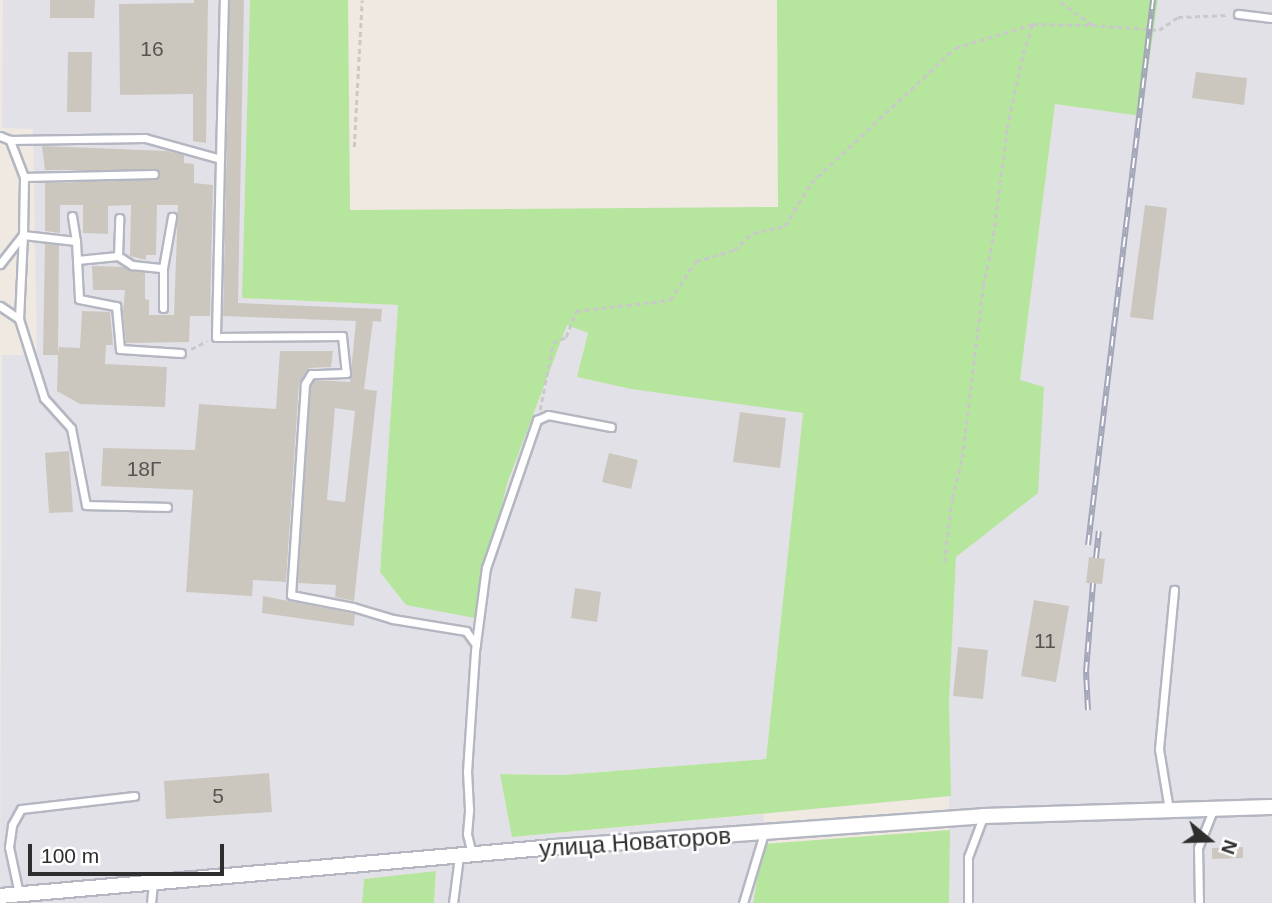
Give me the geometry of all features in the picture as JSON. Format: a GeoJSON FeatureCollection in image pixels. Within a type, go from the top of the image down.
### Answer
{"type":"FeatureCollection","features":[{"type":"Feature","properties":{"kind":"street","name":"улица Новаторов"},"geometry":{"type":"LineString","coordinates":[[0,896],[466,855],[983,816],[1272,807]]}},
{"type":"Feature","properties":{"kind":"lane"},"geometry":{"type":"LineString","coordinates":[[224,0],[216,337],[342,336],[346,373],[311,374],[305,384],[291,595],[353,607],[393,619],[466,631],[476,645]]}},
{"type":"Feature","properties":{"kind":"lane"},"geometry":{"type":"LineString","coordinates":[[1238,14],[1272,18]]}},
{"type":"Feature","properties":{"kind":"lane"},"geometry":{"type":"LineString","coordinates":[[0,136],[10,140],[145,138],[220,159]]}},
{"type":"Feature","properties":{"kind":"lane"},"geometry":{"type":"LineString","coordinates":[[10,140],[24,177],[19,319],[44,398],[71,428],[86,505],[167,507]]}},
{"type":"Feature","properties":{"kind":"lane"},"geometry":{"type":"LineString","coordinates":[[24,177],[154,174]]}},
{"type":"Feature","properties":{"kind":"lane"},"geometry":{"type":"LineString","coordinates":[[72,216],[79,299],[116,306],[120,349],[181,353]]}},
{"type":"Feature","properties":{"kind":"lane"},"geometry":{"type":"LineString","coordinates":[[163,308],[163,268],[172,217]]}},
{"type":"Feature","properties":{"kind":"lane"},"geometry":{"type":"LineString","coordinates":[[118,256],[119,218]]}},
{"type":"Feature","properties":{"kind":"lane"},"geometry":{"type":"LineString","coordinates":[[23,235],[76,241]]}},
{"type":"Feature","properties":{"kind":"lane"},"geometry":{"type":"LineString","coordinates":[[0,264],[23,235]]}},
{"type":"Feature","properties":{"kind":"lane"},"geometry":{"type":"LineString","coordinates":[[77,260],[118,256],[132,265],[163,268]]}},
{"type":"Feature","properties":{"kind":"lane"},"geometry":{"type":"LineString","coordinates":[[0,306],[19,319]]}},
{"type":"Feature","properties":{"kind":"lane"},"geometry":{"type":"LineString","coordinates":[[453,903],[466,855],[469,809],[467,772],[476,645],[486,568],[537,420],[548,415],[611,427]]}},
{"type":"Feature","properties":{"kind":"lane"},"geometry":{"type":"LineString","coordinates":[[1169,810],[1159,749],[1174,590]]}},
{"type":"Feature","properties":{"kind":"lane"},"geometry":{"type":"LineString","coordinates":[[19,894],[9,847],[12,825],[20,809],[134,796]]}},
{"type":"Feature","properties":{"kind":"lane"},"geometry":{"type":"LineString","coordinates":[[1199,903],[1198,848],[1213,809]]}},
{"type":"Feature","properties":{"kind":"lane"},"geometry":{"type":"LineString","coordinates":[[968,903],[968,857],[983,816]]}},
{"type":"Feature","properties":{"kind":"lane"},"geometry":{"type":"LineString","coordinates":[[743,903],[764,832]]}},
{"type":"Feature","properties":{"kind":"lane"},"geometry":{"type":"LineString","coordinates":[[151,903],[153,883]]}},
{"type":"Feature","properties":{"kind":"path"},"geometry":{"type":"LineString","coordinates":[[354,147],[362,0]]}},
{"type":"Feature","properties":{"kind":"path"},"geometry":{"type":"LineString","coordinates":[[1057,0],[1092,25]]}},
{"type":"Feature","properties":{"kind":"path"},"geometry":{"type":"LineString","coordinates":[[537,420],[554,343],[566,338],[576,311],[670,300],[696,261],[734,250],[753,233],[785,226],[811,183],[955,48],[1033,24],[1159,30],[1178,18],[1238,14]]}},
{"type":"Feature","properties":{"kind":"path"},"geometry":{"type":"LineString","coordinates":[[944,562],[952,498],[962,458],[983,286],[992,244],[1007,128],[1033,24]]}},
{"type":"Feature","properties":{"kind":"path"},"geometry":{"type":"LineString","coordinates":[[181,353],[216,337]]}},
{"type":"Feature","properties":{"kind":"shaded area"},"geometry":{"type":"Polygon","coordinates":[[[3,0],[250,0],[242,298],[398,305],[380,572],[475,617],[507,484],[567,325],[588,333],[577,377],[631,389],[803,412],[766,759],[564,775],[501,774],[512,837],[764,814],[763,844],[753,903],[434,903],[436,871],[364,879],[362,903],[0,903],[2,355],[37,355],[33,129],[2,128],[3,0]]]}},
{"type":"Feature","properties":{"kind":"shaded area"},"geometry":{"type":"Polygon","coordinates":[[[1158,0],[1272,0],[1272,903],[949,903],[949,703],[956,557],[1038,492],[1020,380],[1055,104],[1141,115],[1158,0]]]}},
{"type":"Feature","properties":{"kind":"green space"},"geometry":{"type":"Polygon","coordinates":[[[250,0],[348,0],[350,210],[778,207],[777,0],[1158,0],[1141,116],[1055,104],[1020,380],[1044,387],[1038,493],[956,557],[949,703],[951,796],[512,837],[500,774],[564,775],[766,759],[803,413],[631,389],[577,377],[588,333],[567,325],[507,484],[475,618],[406,605],[380,572],[398,305],[242,298],[250,0]]]}},
{"type":"Feature","properties":{"kind":"green space"},"geometry":{"type":"Polygon","coordinates":[[[950,830],[949,903],[753,903],[763,844],[950,830]]]}},
{"type":"Feature","properties":{"kind":"green space"},"geometry":{"type":"Polygon","coordinates":[[[436,871],[434,903],[362,903],[364,879],[436,871]]]}},
{"type":"Feature","properties":{"kind":"building"},"geometry":{"type":"Polygon","coordinates":[[[50,0],[95,0],[94,18],[50,18],[50,0]]]}},
{"type":"Feature","properties":{"kind":"building"},"geometry":{"type":"Polygon","coordinates":[[[194,0],[208,0],[206,143],[193,141],[193,94],[120,95],[119,4],[194,3],[194,0]]]}},
{"type":"Feature","properties":{"kind":"building"},"geometry":{"type":"Polygon","coordinates":[[[230,0],[244,0],[238,303],[382,309],[381,322],[373,321],[364,389],[377,391],[354,601],[335,597],[336,585],[298,583],[311,386],[315,380],[350,382],[356,321],[223,316],[230,0]],[[335,408],[327,500],[345,502],[355,411],[335,408]]]}},
{"type":"Feature","properties":{"kind":"building"},"geometry":{"type":"Polygon","coordinates":[[[68,52],[92,52],[91,112],[67,112],[68,52]]]}},
{"type":"Feature","properties":{"kind":"building"},"geometry":{"type":"Polygon","coordinates":[[[1196,72],[1247,78],[1244,105],[1192,98],[1196,72]]]}},
{"type":"Feature","properties":{"kind":"building"},"geometry":{"type":"Polygon","coordinates":[[[42,146],[167,151],[184,155],[184,163],[194,164],[194,183],[213,185],[210,316],[190,316],[189,342],[126,343],[123,313],[125,290],[93,290],[92,266],[123,267],[145,272],[145,299],[149,300],[149,315],[174,315],[178,205],[157,205],[156,255],[146,255],[146,260],[130,256],[131,205],[108,206],[108,234],[83,233],[83,205],[60,205],[60,233],[45,231],[45,183],[154,180],[160,176],[159,170],[45,170],[42,146]]]}},
{"type":"Feature","properties":{"kind":"building"},"geometry":{"type":"Polygon","coordinates":[[[1145,205],[1167,208],[1153,320],[1130,317],[1145,205]]]}},
{"type":"Feature","properties":{"kind":"building"},"geometry":{"type":"Polygon","coordinates":[[[45,244],[59,245],[58,353],[59,347],[80,348],[82,311],[110,312],[113,345],[106,345],[105,364],[167,367],[165,407],[80,404],[57,391],[58,355],[43,355],[45,244]]]}},
{"type":"Feature","properties":{"kind":"building"},"geometry":{"type":"Polygon","coordinates":[[[280,351],[333,351],[331,367],[309,368],[299,383],[286,582],[253,580],[252,596],[186,592],[193,490],[101,486],[103,448],[195,450],[199,404],[276,409],[280,351]]]}},
{"type":"Feature","properties":{"kind":"building"},"geometry":{"type":"Polygon","coordinates":[[[740,412],[786,418],[780,468],[733,462],[740,412]]]}},
{"type":"Feature","properties":{"kind":"building"},"geometry":{"type":"Polygon","coordinates":[[[69,451],[73,512],[49,513],[45,453],[69,451]]]}},
{"type":"Feature","properties":{"kind":"building"},"geometry":{"type":"Polygon","coordinates":[[[609,453],[638,460],[631,489],[602,482],[609,453]]]}},
{"type":"Feature","properties":{"kind":"building"},"geometry":{"type":"Polygon","coordinates":[[[1089,557],[1105,559],[1102,584],[1086,583],[1089,557]]]}},
{"type":"Feature","properties":{"kind":"building"},"geometry":{"type":"Polygon","coordinates":[[[575,588],[601,592],[597,622],[571,618],[575,588]]]}},
{"type":"Feature","properties":{"kind":"building"},"geometry":{"type":"Polygon","coordinates":[[[263,596],[355,614],[354,626],[262,613],[263,596]]]}},
{"type":"Feature","properties":{"kind":"building"},"geometry":{"type":"Polygon","coordinates":[[[1034,600],[1069,606],[1056,682],[1021,676],[1034,600]]]}},
{"type":"Feature","properties":{"kind":"building"},"geometry":{"type":"Polygon","coordinates":[[[958,647],[988,650],[983,699],[953,696],[958,647]]]}},
{"type":"Feature","properties":{"kind":"building"},"geometry":{"type":"Polygon","coordinates":[[[269,773],[272,812],[166,819],[164,781],[269,773]]]}},
{"type":"Feature","properties":{"kind":"building"},"geometry":{"type":"Polygon","coordinates":[[[1243,847],[1243,858],[1212,859],[1212,848],[1243,847]]]}},
{"type":"Feature","properties":{"kind":"railway"},"geometry":{"type":"LineString","coordinates":[[1088,545],[1153,0]]}},
{"type":"Feature","properties":{"kind":"railway"},"geometry":{"type":"LineString","coordinates":[[1096,558],[1099,531]]}},
{"type":"Feature","properties":{"kind":"railway"},"geometry":{"type":"LineString","coordinates":[[1088,710],[1086,672],[1093,583]]}}]}
